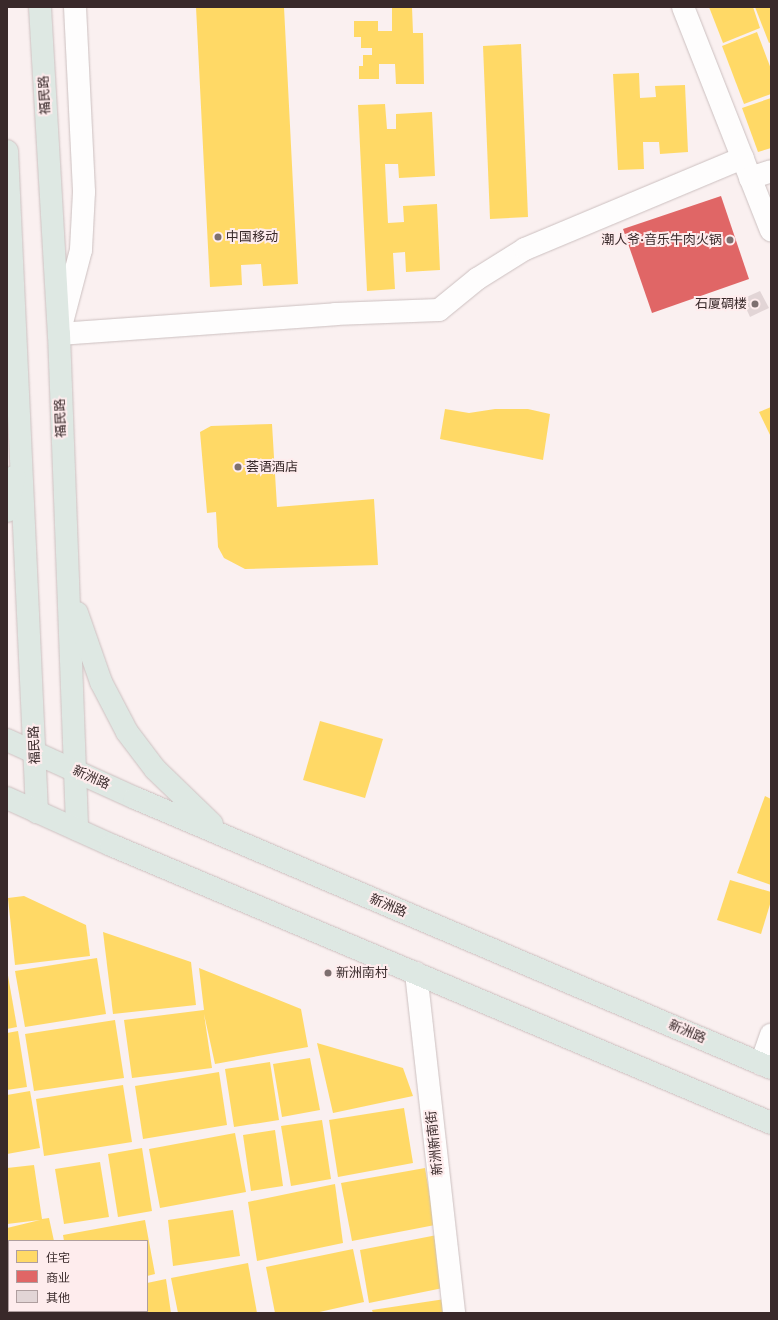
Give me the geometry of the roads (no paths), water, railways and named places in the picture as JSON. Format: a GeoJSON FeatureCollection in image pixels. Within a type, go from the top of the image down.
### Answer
{"type":"FeatureCollection","features":[{"type":"Feature","properties":{"kind":"main road","name":"福民路"},"geometry":{"type":"LineString","coordinates":[[40,7],[59,334],[66,565],[77,830]]}},
{"type":"Feature","properties":{"kind":"main road","name":"福民路"},"geometry":{"type":"LineString","coordinates":[[7,151],[37,812]]}},
{"type":"Feature","properties":{"kind":"main road"},"geometry":{"type":"LineString","coordinates":[[7,511],[20,432]]}},
{"type":"Feature","properties":{"kind":"main road"},"geometry":{"type":"LineString","coordinates":[[66,565],[81,630],[101,682],[127,732],[154,769],[228,837]]}},
{"type":"Feature","properties":{"kind":"main road","name":"新洲路"},"geometry":{"type":"LineString","coordinates":[[7,740],[228,837],[766,1066]]}},
{"type":"Feature","properties":{"kind":"main road"},"geometry":{"type":"LineString","coordinates":[[7,798],[77,830],[771,1123]]}},
{"type":"Feature","properties":{"kind":"street"},"geometry":{"type":"LineString","coordinates":[[75,7],[84,192],[81,250],[59,334],[335,314],[439,310],[477,280],[525,249],[743,158]]}},
{"type":"Feature","properties":{"kind":"street"},"geometry":{"type":"LineString","coordinates":[[682,7],[771,230]]}},
{"type":"Feature","properties":{"kind":"street"},"geometry":{"type":"LineString","coordinates":[[750,178],[771,171]]}},
{"type":"Feature","properties":{"kind":"street","name":"新洲新南街"},"geometry":{"type":"LineString","coordinates":[[416,973],[454,1313]]}},
{"type":"Feature","properties":{"kind":"street"},"geometry":{"type":"LineString","coordinates":[[766,1066],[771,1035]]}},
{"type":"Feature","properties":{"kind":"place","name":"中国移动"},"geometry":{"type":"Point","coordinates":[218,237]}},
{"type":"Feature","properties":{"kind":"place","name":"潮人爷·音乐牛肉火锅"},"geometry":{"type":"Point","coordinates":[730,240]}},
{"type":"Feature","properties":{"kind":"place","name":"石厦碉楼"},"geometry":{"type":"Point","coordinates":[755,304]}},
{"type":"Feature","properties":{"kind":"place","name":"荟语酒店"},"geometry":{"type":"Point","coordinates":[238,467]}},
{"type":"Feature","properties":{"kind":"place","name":"新洲南村"},"geometry":{"type":"Point","coordinates":[328,973]}}]}
